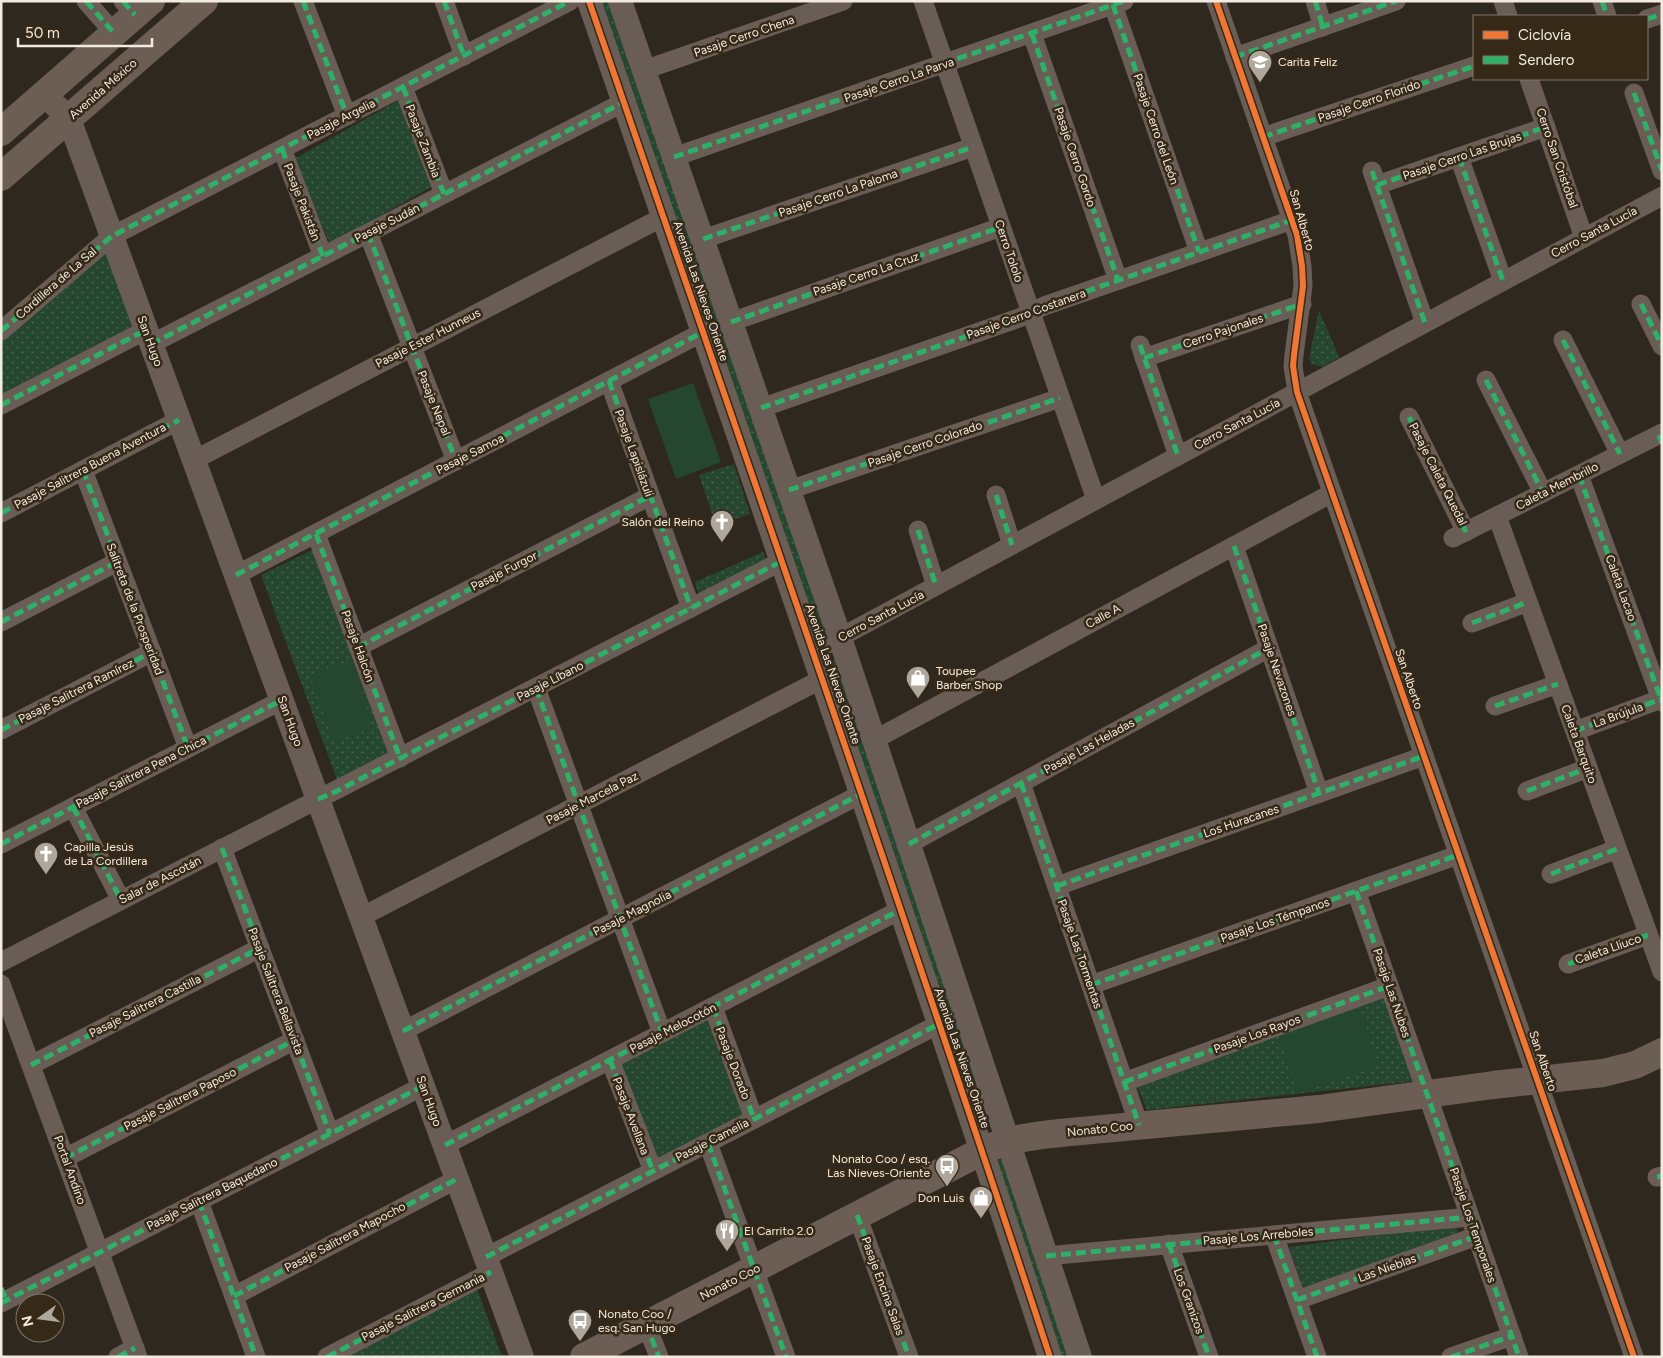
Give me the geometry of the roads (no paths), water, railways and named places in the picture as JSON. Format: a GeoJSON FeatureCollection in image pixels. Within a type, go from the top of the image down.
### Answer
{"type":"FeatureCollection","features":[{"type":"Feature","properties":{"kind":"main road","name":"Avenida México"},"geometry":{"type":"LineString","coordinates":[[1,177],[204,1]]}},
{"type":"Feature","properties":{"kind":"main road"},"geometry":{"type":"LineString","coordinates":[[1,132],[114,33],[137,6]]}},
{"type":"Feature","properties":{"kind":"main road","name":"Nonato Coo"},"geometry":{"type":"LineString","coordinates":[[584,1357],[982,1151],[1008,1141],[1031,1136],[1319,1109],[1588,1075],[1619,1070],[1635,1065],[1662,1052]]}},
{"type":"Feature","properties":{"kind":"street"},"geometry":{"type":"LineString","coordinates":[[86,1],[114,33]]}},
{"type":"Feature","properties":{"kind":"street"},"geometry":{"type":"LineString","coordinates":[[303,1],[347,116]]}},
{"type":"Feature","properties":{"kind":"street"},"geometry":{"type":"LineString","coordinates":[[444,1],[464,56]]}},
{"type":"Feature","properties":{"kind":"street","name":"Pasaje Argelia"},"geometry":{"type":"LineString","coordinates":[[112,236],[570,1]]}},
{"type":"Feature","properties":{"kind":"street","name":"Avenida Las Nieves Oriente"},"geometry":{"type":"LineString","coordinates":[[589,1],[813,652],[1050,1357]]}},
{"type":"Feature","properties":{"kind":"street","name":"Avenida Las Nieves Oriente"},"geometry":{"type":"LineString","coordinates":[[620,1],[840,638],[1080,1357]]}},
{"type":"Feature","properties":{"kind":"street","name":"Pasaje Cerro Chena"},"geometry":{"type":"LineString","coordinates":[[644,70],[844,1]]}},
{"type":"Feature","properties":{"kind":"street","name":"Cerro Tololo"},"geometry":{"type":"LineString","coordinates":[[923,1],[1096,500]]}},
{"type":"Feature","properties":{"kind":"street","name":"San Alberto"},"geometry":{"type":"LineString","coordinates":[[1216,1],[1292,220],[1302,258],[1302,304],[1293,366],[1297,392],[1634,1357]]}},
{"type":"Feature","properties":{"kind":"street"},"geometry":{"type":"LineString","coordinates":[[1315,1],[1324,26]]}},
{"type":"Feature","properties":{"kind":"street"},"geometry":{"type":"LineString","coordinates":[[1236,57],[1396,1]]}},
{"type":"Feature","properties":{"kind":"street"},"geometry":{"type":"LineString","coordinates":[[1503,1],[1508,15]]}},
{"type":"Feature","properties":{"kind":"street"},"geometry":{"type":"LineString","coordinates":[[1602,1],[1607,15]]}},
{"type":"Feature","properties":{"kind":"street","name":"Pasaje Cerro La Parva"},"geometry":{"type":"LineString","coordinates":[[674,157],[1118,3]]}},
{"type":"Feature","properties":{"kind":"street","name":"Pasaje Cerro del León"},"geometry":{"type":"LineString","coordinates":[[1118,3],[1199,252]]}},
{"type":"Feature","properties":{"kind":"street"},"geometry":{"type":"LineString","coordinates":[[1648,19],[1662,14]]}},
{"type":"Feature","properties":{"kind":"street","name":"Pasaje Cerro Gordo"},"geometry":{"type":"LineString","coordinates":[[1032,34],[1118,280]]}},
{"type":"Feature","properties":{"kind":"street","name":"Pasaje Cerro Florido"},"geometry":{"type":"LineString","coordinates":[[1263,137],[1473,66]]}},
{"type":"Feature","properties":{"kind":"street","name":"Cerro San Cristóbal"},"geometry":{"type":"LineString","coordinates":[[1529,80],[1584,238]]}},
{"type":"Feature","properties":{"kind":"street","name":"Pasaje Zambia"},"geometry":{"type":"LineString","coordinates":[[403,87],[444,194]]}},
{"type":"Feature","properties":{"kind":"street"},"geometry":{"type":"LineString","coordinates":[[1634,93],[1662,171]]}},
{"type":"Feature","properties":{"kind":"street","name":"San Hugo"},"geometry":{"type":"LineString","coordinates":[[44,94],[69,119],[522,1357]]}},
{"type":"Feature","properties":{"kind":"street","name":"Pasaje Sudán"},"geometry":{"type":"LineString","coordinates":[[1,405],[323,256],[624,102]]}},
{"type":"Feature","properties":{"kind":"street","name":"Pasaje Cerro Las Brujas"},"geometry":{"type":"LineString","coordinates":[[1426,323],[1375,178],[1459,157],[1546,127]]}},
{"type":"Feature","properties":{"kind":"street","name":"Pasaje Cerro La Paloma"},"geometry":{"type":"LineString","coordinates":[[703,239],[973,147]]}},
{"type":"Feature","properties":{"kind":"street","name":"Pasaje Pakistán"},"geometry":{"type":"LineString","coordinates":[[282,149],[323,256]]}},
{"type":"Feature","properties":{"kind":"street"},"geometry":{"type":"LineString","coordinates":[[1459,157],[1503,281]]}},
{"type":"Feature","properties":{"kind":"street","name":"Cerro Santa Lucía"},"geometry":{"type":"LineString","coordinates":[[813,652],[1662,196]]}},
{"type":"Feature","properties":{"kind":"street","name":"Pasaje Ester Hunneus"},"geometry":{"type":"LineString","coordinates":[[194,460],[663,216]]}},
{"type":"Feature","properties":{"kind":"street","name":"Pasaje Cerro Costanera"},"geometry":{"type":"LineString","coordinates":[[761,408],[1010,321],[1044,306],[1292,220]]}},
{"type":"Feature","properties":{"kind":"street","name":"Pasaje Cerro La Cruz"},"geometry":{"type":"LineString","coordinates":[[731,322],[1001,227]]}},
{"type":"Feature","properties":{"kind":"street","name":"Pasaje Nepal"},"geometry":{"type":"LineString","coordinates":[[368,233],[456,461]]}},
{"type":"Feature","properties":{"kind":"street","name":"Cordillera de La Sal"},"geometry":{"type":"LineString","coordinates":[[1,331],[112,236]]}},
{"type":"Feature","properties":{"kind":"street","name":"Cerro Pajonales"},"geometry":{"type":"LineString","coordinates":[[1178,456],[1142,352],[1302,304]]}},
{"type":"Feature","properties":{"kind":"street"},"geometry":{"type":"LineString","coordinates":[[1641,304],[1662,346]]}},
{"type":"Feature","properties":{"kind":"street","name":"Pasaje Samoa"},"geometry":{"type":"LineString","coordinates":[[236,575],[703,332]]}},
{"type":"Feature","properties":{"kind":"street"},"geometry":{"type":"LineString","coordinates":[[1563,340],[1620,454]]}},
{"type":"Feature","properties":{"kind":"street"},"geometry":{"type":"LineString","coordinates":[[1486,380],[1542,493]]}},
{"type":"Feature","properties":{"kind":"street","name":"Pasaje Lapislázuli"},"geometry":{"type":"LineString","coordinates":[[609,382],[691,608]]}},
{"type":"Feature","properties":{"kind":"street","name":"Pasaje Cerro Colorado"},"geometry":{"type":"LineString","coordinates":[[789,490],[1060,398]]}},
{"type":"Feature","properties":{"kind":"street","name":"Pasaje Caleta Quedal"},"geometry":{"type":"LineString","coordinates":[[1409,416],[1460,535]]}},
{"type":"Feature","properties":{"kind":"street","name":"Pasaje Salitrera Buena Aventura"},"geometry":{"type":"LineString","coordinates":[[1,512],[179,420]]}},
{"type":"Feature","properties":{"kind":"street","name":"Caleta Membrillo"},"geometry":{"type":"LineString","coordinates":[[1460,535],[1620,454],[1661,437]]}},
{"type":"Feature","properties":{"kind":"street","name":"Salitreta de la Prosperidad"},"geometry":{"type":"LineString","coordinates":[[83,470],[188,748]]}},
{"type":"Feature","properties":{"kind":"street","name":"Caleta Lacao"},"geometry":{"type":"LineString","coordinates":[[1580,474],[1660,695]]}},
{"type":"Feature","properties":{"kind":"street","name":"Calle A"},"geometry":{"type":"LineString","coordinates":[[874,740],[1332,492]]}},
{"type":"Feature","properties":{"kind":"street"},"geometry":{"type":"LineString","coordinates":[[996,495],[1012,545]]}},
{"type":"Feature","properties":{"kind":"street","name":"Pasaje Furgor"},"geometry":{"type":"LineString","coordinates":[[358,646],[650,496]]}},
{"type":"Feature","properties":{"kind":"street","name":"Caleta Barquito"},"geometry":{"type":"LineString","coordinates":[[1497,516],[1662,972]]}},
{"type":"Feature","properties":{"kind":"street"},"geometry":{"type":"LineString","coordinates":[[918,530],[936,586]]}},
{"type":"Feature","properties":{"kind":"street","name":"Pasaje Halcón"},"geometry":{"type":"LineString","coordinates":[[316,534],[400,758]]}},
{"type":"Feature","properties":{"kind":"street","name":"Pasaje Nevazones"},"geometry":{"type":"LineString","coordinates":[[1234,546],[1319,793]]}},
{"type":"Feature","properties":{"kind":"street","name":"Pasaje Líbano"},"geometry":{"type":"LineString","coordinates":[[318,798],[335,792],[782,561]]}},
{"type":"Feature","properties":{"kind":"street"},"geometry":{"type":"LineString","coordinates":[[1,622],[117,562]]}},
{"type":"Feature","properties":{"kind":"street"},"geometry":{"type":"LineString","coordinates":[[1472,623],[1528,602]]}},
{"type":"Feature","properties":{"kind":"street","name":"Pasaje Las Heladas"},"geometry":{"type":"LineString","coordinates":[[909,844],[1269,648]]}},
{"type":"Feature","properties":{"kind":"street","name":"Pasaje Salitrera Ramírez"},"geometry":{"type":"LineString","coordinates":[[1,730],[152,652]]}},
{"type":"Feature","properties":{"kind":"street","name":"Pasaje Marcela Paz"},"geometry":{"type":"LineString","coordinates":[[361,917],[822,679]]}},
{"type":"Feature","properties":{"kind":"street"},"geometry":{"type":"LineString","coordinates":[[1495,706],[1558,684]]}},
{"type":"Feature","properties":{"kind":"street"},"geometry":{"type":"LineString","coordinates":[[536,688],[662,1033]]}},
{"type":"Feature","properties":{"kind":"street","name":"La Brújula"},"geometry":{"type":"LineString","coordinates":[[1574,731],[1660,695]]}},
{"type":"Feature","properties":{"kind":"street","name":"Pasaje Salitrera Pena Chica"},"geometry":{"type":"LineString","coordinates":[[1,844],[282,700]]}},
{"type":"Feature","properties":{"kind":"street","name":"Los Huracanes"},"geometry":{"type":"LineString","coordinates":[[1057,886],[1424,756]]}},
{"type":"Feature","properties":{"kind":"street"},"geometry":{"type":"LineString","coordinates":[[1527,791],[1588,768]]}},
{"type":"Feature","properties":{"kind":"street","name":"Pasaje Las Tormentas"},"geometry":{"type":"LineString","coordinates":[[1021,783],[1139,1125]]}},
{"type":"Feature","properties":{"kind":"street","name":"Pasaje Magnolia"},"geometry":{"type":"LineString","coordinates":[[403,1031],[861,794]]}},
{"type":"Feature","properties":{"kind":"street","name":"Salar de Ascotán"},"geometry":{"type":"LineString","coordinates":[[1,962],[318,798]]}},
{"type":"Feature","properties":{"kind":"street"},"geometry":{"type":"LineString","coordinates":[[73,807],[121,900]]}},
{"type":"Feature","properties":{"kind":"street","name":"Pasaje Salitrera Bellavista"},"geometry":{"type":"LineString","coordinates":[[222,848],[330,1134]]}},
{"type":"Feature","properties":{"kind":"street"},"geometry":{"type":"LineString","coordinates":[[1551,874],[1617,849]]}},
{"type":"Feature","properties":{"kind":"street","name":"Pasaje Los Témpanos"},"geometry":{"type":"LineString","coordinates":[[1091,985],[1458,855]]}},
{"type":"Feature","properties":{"kind":"street","name":"Pasaje Las Nubes"},"geometry":{"type":"LineString","coordinates":[[1356,891],[1427,1094]]}},
{"type":"Feature","properties":{"kind":"street","name":"Pasaje Melocotón"},"geometry":{"type":"LineString","coordinates":[[445,1145],[900,910]]}},
{"type":"Feature","properties":{"kind":"street","name":"Caleta Lliuco"},"geometry":{"type":"LineString","coordinates":[[1568,964],[1648,935]]}},
{"type":"Feature","properties":{"kind":"street","name":"Pasaje Salitrera Castilla"},"geometry":{"type":"LineString","coordinates":[[31,1065],[260,948]]}},
{"type":"Feature","properties":{"kind":"street","name":"Portal Andino"},"geometry":{"type":"LineString","coordinates":[[1,984],[99,1252],[130,1354]]}},
{"type":"Feature","properties":{"kind":"street","name":"Pasaje Los Rayos"},"geometry":{"type":"LineString","coordinates":[[1124,1082],[1389,986]]}},
{"type":"Feature","properties":{"kind":"street","name":"Pasaje Dorado"},"geometry":{"type":"LineString","coordinates":[[712,1007],[754,1119]]}},
{"type":"Feature","properties":{"kind":"street","name":"Pasaje Camelia"},"geometry":{"type":"LineString","coordinates":[[489,1264],[653,1171],[939,1024]]}},
{"type":"Feature","properties":{"kind":"street","name":"Pasaje Salitrera Paposo"},"geometry":{"type":"LineString","coordinates":[[65,1158],[294,1040]]}},
{"type":"Feature","properties":{"kind":"street","name":"Pasaje Avellana"},"geometry":{"type":"LineString","coordinates":[[610,1060],[653,1171]]}},
{"type":"Feature","properties":{"kind":"street","name":"Pasaje Salitrera Baquedano"},"geometry":{"type":"LineString","coordinates":[[3,1297],[99,1252],[423,1086]]}},
{"type":"Feature","properties":{"kind":"street","name":"Pasaje Los Temporales"},"geometry":{"type":"LineString","coordinates":[[1427,1094],[1519,1357]]}},
{"type":"Feature","properties":{"kind":"street"},"geometry":{"type":"LineString","coordinates":[[708,1142],[786,1357]]}},
{"type":"Feature","properties":{"kind":"street","name":"Pasaje Salitrera Mapocho"},"geometry":{"type":"LineString","coordinates":[[234,1296],[457,1179]]}},
{"type":"Feature","properties":{"kind":"street"},"geometry":{"type":"LineString","coordinates":[[199,1201],[256,1357]]}},
{"type":"Feature","properties":{"kind":"street","name":"Pasaje Encina Salas"},"geometry":{"type":"LineString","coordinates":[[857,1216],[909,1357]]}},
{"type":"Feature","properties":{"kind":"street","name":"Pasaje Los Arreboles"},"geometry":{"type":"LineString","coordinates":[[1046,1256],[1470,1217]]}},
{"type":"Feature","properties":{"kind":"street"},"geometry":{"type":"LineString","coordinates":[[1274,1235],[1317,1357]]}},
{"type":"Feature","properties":{"kind":"street","name":"Las Nieblas"},"geometry":{"type":"LineString","coordinates":[[1297,1300],[1477,1236]]}},
{"type":"Feature","properties":{"kind":"street","name":"Los Granizos"},"geometry":{"type":"LineString","coordinates":[[1169,1244],[1209,1357]]}},
{"type":"Feature","properties":{"kind":"street","name":"Pasaje Salitrera Germania"},"geometry":{"type":"LineString","coordinates":[[327,1357],[489,1264]]}},
{"type":"Feature","properties":{"kind":"street"},"geometry":{"type":"LineString","coordinates":[[646,1324],[659,1357]]}},
{"type":"Feature","properties":{"kind":"street"},"geometry":{"type":"LineString","coordinates":[[1451,1357],[1512,1336]]}},
{"type":"Feature","properties":{"kind":"place","name":"Carita Feliz"},"geometry":{"type":"Point","coordinates":[1260,83]}},
{"type":"Feature","properties":{"kind":"place","name":"Salón del Reino"},"geometry":{"type":"Point","coordinates":[722,543]}},
{"type":"Feature","properties":{"kind":"place","name":"Toupee Barber Shop"},"geometry":{"type":"Point","coordinates":[918,699]}},
{"type":"Feature","properties":{"kind":"place","name":"Capilla Jesús de La Cordillera"},"geometry":{"type":"Point","coordinates":[46,875]}},
{"type":"Feature","properties":{"kind":"place","name":"Nonato Coo / esq. Las Nieves-Oriente"},"geometry":{"type":"Point","coordinates":[947,1187]}},
{"type":"Feature","properties":{"kind":"place","name":"Don Luis"},"geometry":{"type":"Point","coordinates":[981,1219]}},
{"type":"Feature","properties":{"kind":"place","name":"El Carrito 2.0"},"geometry":{"type":"Point","coordinates":[727,1252]}},
{"type":"Feature","properties":{"kind":"place","name":"Nonato Coo / esq. San Hugo"},"geometry":{"type":"Point","coordinates":[580,1342]}}]}
